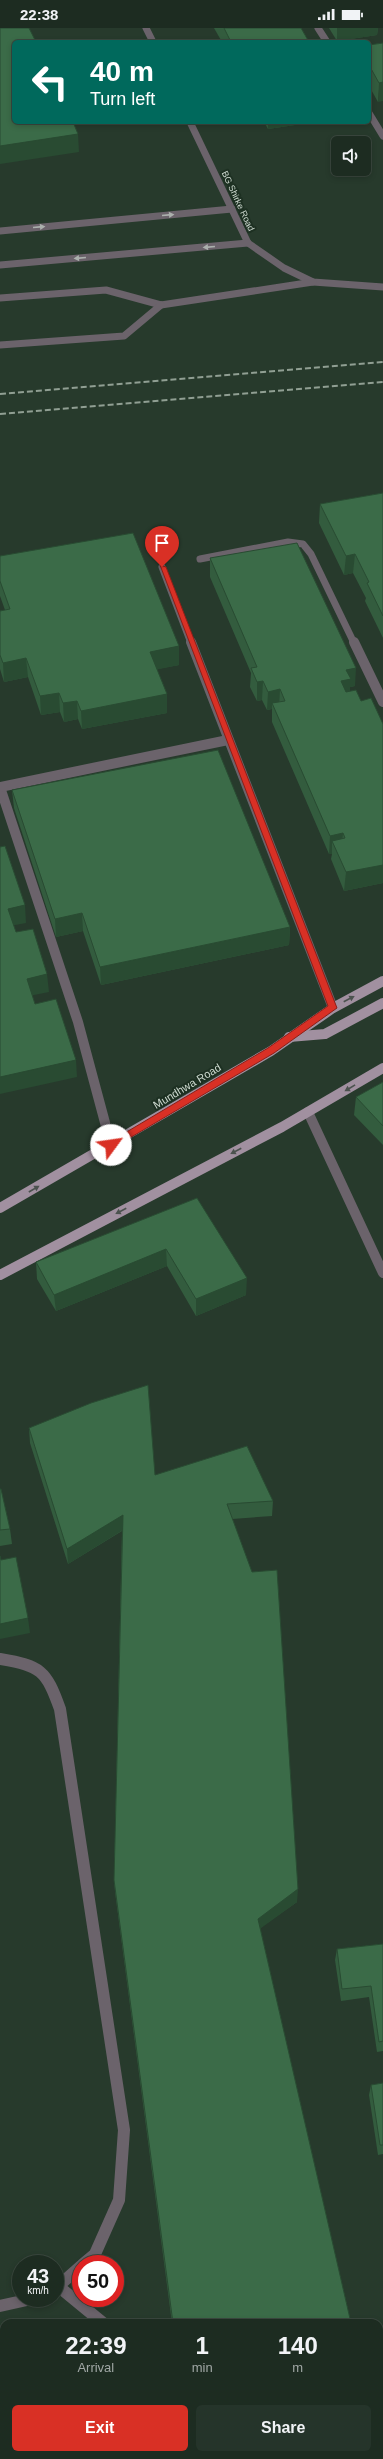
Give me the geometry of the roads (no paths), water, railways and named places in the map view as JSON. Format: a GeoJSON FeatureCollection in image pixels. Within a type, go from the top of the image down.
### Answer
{"type":"FeatureCollection","features":[{"type":"Feature","properties":{"kind":"main road","name":"Mundhwa Road"},"geometry":{"type":"LineString","coordinates":[[0,1208],[271,1051],[289,1037],[333,1008],[383,980]]}},
{"type":"Feature","properties":{"kind":"main road"},"geometry":{"type":"LineString","coordinates":[[289,1037],[325,1034],[383,1003]]}},
{"type":"Feature","properties":{"kind":"main road"},"geometry":{"type":"LineString","coordinates":[[0,1275],[308,1112],[383,1068]]}},
{"type":"Feature","properties":{"kind":"street"},"geometry":{"type":"LineString","coordinates":[[146,28],[151,40]]}},
{"type":"Feature","properties":{"kind":"street"},"geometry":{"type":"LineString","coordinates":[[318,28],[326,40]]}},
{"type":"Feature","properties":{"kind":"street"},"geometry":{"type":"LineString","coordinates":[[371,116],[383,136]]}},
{"type":"Feature","properties":{"kind":"street","name":"BG Shirke Road"},"geometry":{"type":"LineString","coordinates":[[191,124],[248,244],[284,268],[313,282],[383,287]]}},
{"type":"Feature","properties":{"kind":"street"},"geometry":{"type":"LineString","coordinates":[[0,231],[232,209]]}},
{"type":"Feature","properties":{"kind":"street"},"geometry":{"type":"LineString","coordinates":[[0,265],[248,244]]}},
{"type":"Feature","properties":{"kind":"street"},"geometry":{"type":"LineString","coordinates":[[0,298],[106,290],[161,305],[313,282]]}},
{"type":"Feature","properties":{"kind":"street"},"geometry":{"type":"LineString","coordinates":[[0,345],[124,336],[161,305]]}},
{"type":"Feature","properties":{"kind":"street"},"geometry":{"type":"LineString","coordinates":[[200,558],[288,542],[302,544],[311,554],[383,702]]}},
{"type":"Feature","properties":{"kind":"street"},"geometry":{"type":"LineString","coordinates":[[162,567],[333,1008]]}},
{"type":"Feature","properties":{"kind":"street"},"geometry":{"type":"LineString","coordinates":[[111,1145],[78,1022],[0,787],[228,740]]}},
{"type":"Feature","properties":{"kind":"street"},"geometry":{"type":"LineString","coordinates":[[308,1112],[383,1273]]}},
{"type":"Feature","properties":{"kind":"street"},"geometry":{"type":"LineString","coordinates":[[0,1659],[30,1664],[50,1682],[60,1709],[124,2130],[120,2200],[94,2255]]}},
{"type":"Feature","properties":{"kind":"street"},"geometry":{"type":"LineString","coordinates":[[64,2281],[72,2274]]}},
{"type":"Feature","properties":{"kind":"street"},"geometry":{"type":"LineString","coordinates":[[64,2292],[98,2319]]}},
{"type":"Feature","properties":{"kind":"street"},"geometry":{"type":"LineString","coordinates":[[0,2306],[12,2303]]}},
{"type":"Feature","properties":{"kind":"railway"},"geometry":{"type":"LineString","coordinates":[[0,394],[383,362]]}},
{"type":"Feature","properties":{"kind":"railway"},"geometry":{"type":"LineString","coordinates":[[0,414],[383,382]]}}]}
